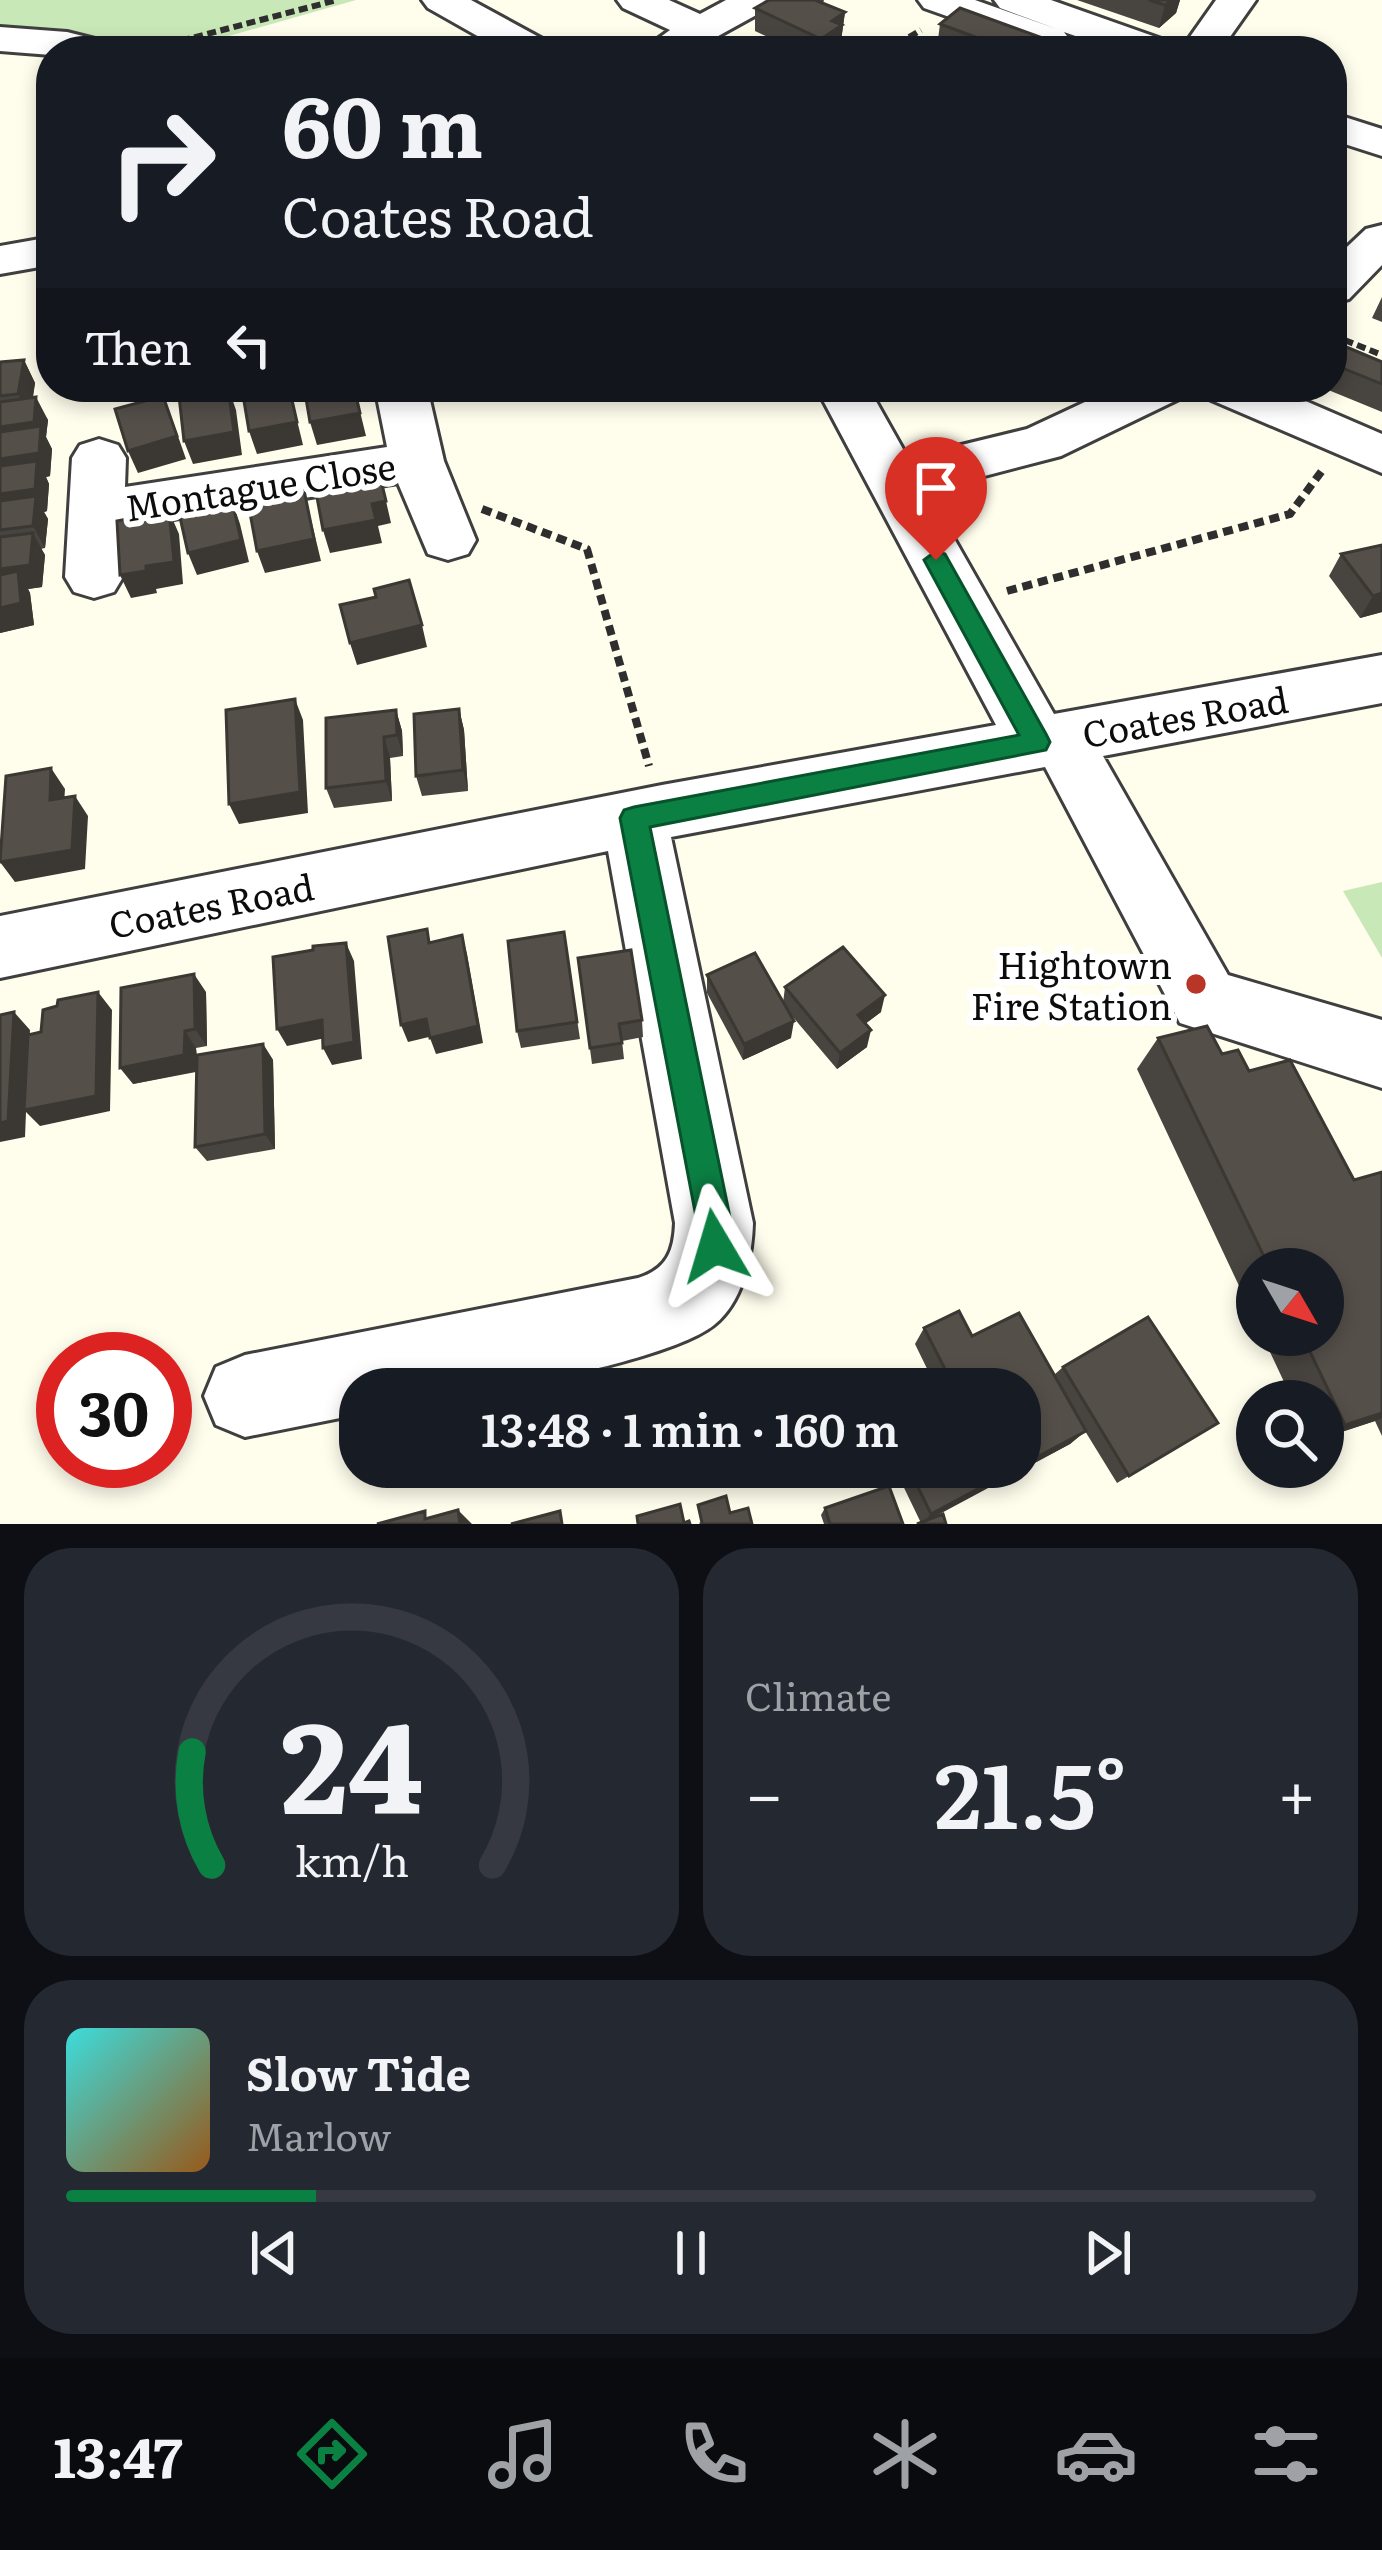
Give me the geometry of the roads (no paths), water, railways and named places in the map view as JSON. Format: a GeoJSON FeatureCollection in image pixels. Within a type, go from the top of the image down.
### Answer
{"type":"FeatureCollection","features":[{"type":"Feature","properties":{"kind":"street"},"geometry":{"type":"LineString","coordinates":[[442,0],[507,36]]}},
{"type":"Feature","properties":{"kind":"street"},"geometry":{"type":"LineString","coordinates":[[637,0],[702,30]]}},
{"type":"Feature","properties":{"kind":"street"},"geometry":{"type":"LineString","coordinates":[[690,36],[755,0]]}},
{"type":"Feature","properties":{"kind":"street"},"geometry":{"type":"LineString","coordinates":[[938,0],[1038,36]]}},
{"type":"Feature","properties":{"kind":"street"},"geometry":{"type":"LineString","coordinates":[[1014,0],[1114,36]]}},
{"type":"Feature","properties":{"kind":"street"},"geometry":{"type":"LineString","coordinates":[[1211,36],[1236,0]]}},
{"type":"Feature","properties":{"kind":"street"},"geometry":{"type":"LineString","coordinates":[[0,39],[36,44]]}},
{"type":"Feature","properties":{"kind":"street"},"geometry":{"type":"LineString","coordinates":[[1347,131],[1382,143]]}},
{"type":"Feature","properties":{"kind":"street"},"geometry":{"type":"LineString","coordinates":[[1347,274],[1380,244]]}},
{"type":"Feature","properties":{"kind":"street"},"geometry":{"type":"LineString","coordinates":[[0,260],[36,254]]}},
{"type":"Feature","properties":{"kind":"street","name":"Montague Close"},"geometry":{"type":"LineString","coordinates":[[94,577],[99,484],[416,461],[403,402]]}},
{"type":"Feature","properties":{"kind":"street"},"geometry":{"type":"LineString","coordinates":[[850,402],[958,600],[1049,740],[1204,1000],[1382,1054]]}},
{"type":"Feature","properties":{"kind":"street"},"geometry":{"type":"LineString","coordinates":[[892,481],[1042,443],[1129,402]]}},
{"type":"Feature","properties":{"kind":"street"},"geometry":{"type":"LineString","coordinates":[[1261,402],[1364,447]]}},
{"type":"Feature","properties":{"kind":"street"},"geometry":{"type":"LineString","coordinates":[[416,461],[443,528]]}},
{"type":"Feature","properties":{"kind":"street","name":"Coates Road"},"geometry":{"type":"LineString","coordinates":[[0,946],[648,815],[1382,679]]}},
{"type":"Feature","properties":{"kind":"street"},"geometry":{"type":"LineString","coordinates":[[245,1396],[638,1318],[685,1300],[700,1283],[715,1246],[714,1222],[648,815]]}},
{"type":"Feature","properties":{"kind":"place","name":"Hightown Fire Station"},"geometry":{"type":"Point","coordinates":[1196,984]}}]}
